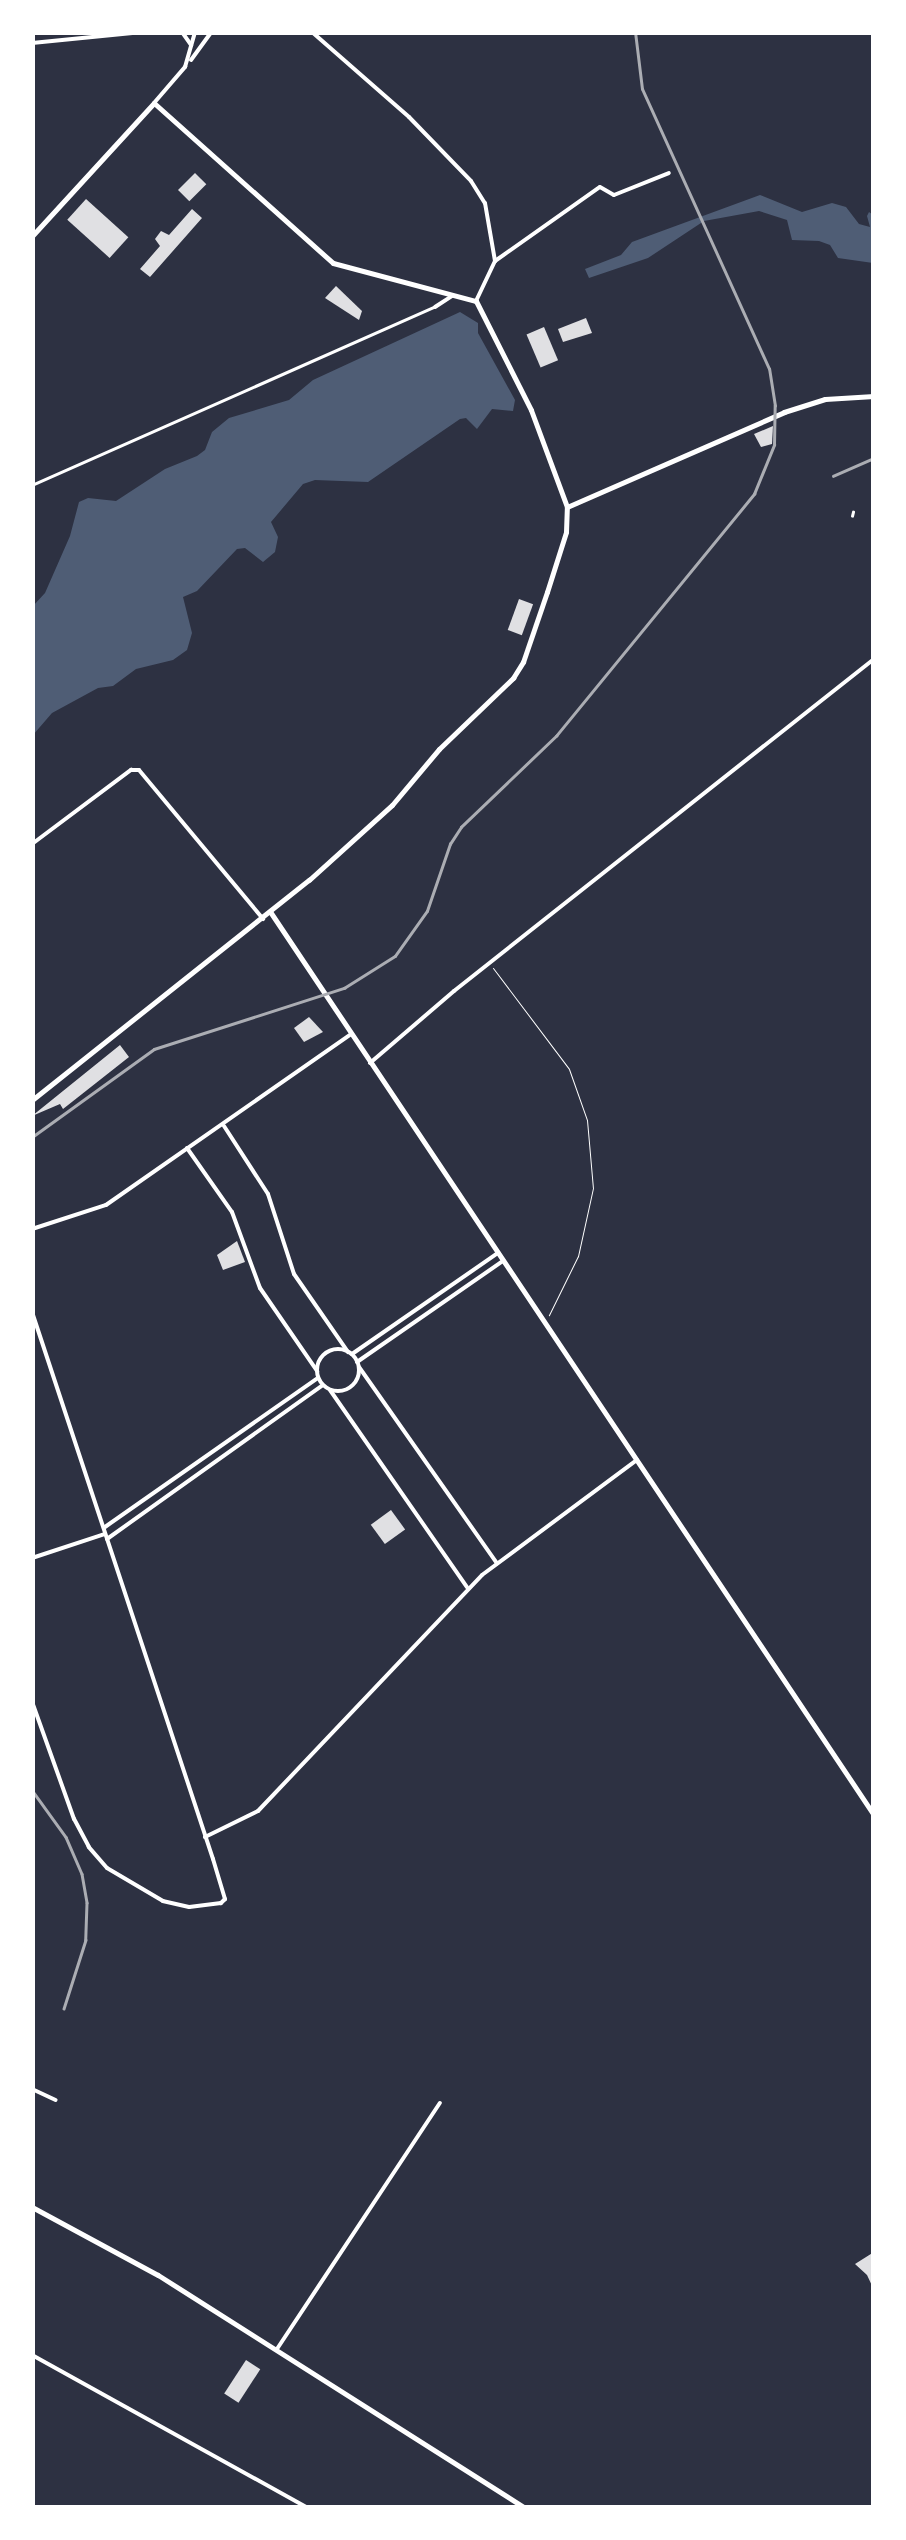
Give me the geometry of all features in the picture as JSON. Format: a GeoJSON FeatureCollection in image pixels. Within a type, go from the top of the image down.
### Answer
{"type":"FeatureCollection","features":[{"type":"Feature","properties":{"kind":"main road"},"geometry":{"type":"LineString","coordinates":[[32,236],[154,102],[333,263],[476,302],[530,410],[567,507],[564,537],[518,672],[439,749],[392,806],[271,913],[32,1100]]}},
{"type":"Feature","properties":{"kind":"main road"},"geometry":{"type":"LineString","coordinates":[[567,507],[793,408],[825,399],[874,396]]}},
{"type":"Feature","properties":{"kind":"main road"},"geometry":{"type":"LineString","coordinates":[[271,913],[874,1815]]}},
{"type":"Feature","properties":{"kind":"main road"},"geometry":{"type":"LineString","coordinates":[[32,2207],[150,2270],[525,2508]]}},
{"type":"Feature","properties":{"kind":"street"},"geometry":{"type":"LineString","coordinates":[[32,43],[142,32]]}},
{"type":"Feature","properties":{"kind":"street"},"geometry":{"type":"LineString","coordinates":[[182,32],[190,42],[191,55]]}},
{"type":"Feature","properties":{"kind":"street"},"geometry":{"type":"LineString","coordinates":[[185,67],[195,32]]}},
{"type":"Feature","properties":{"kind":"street"},"geometry":{"type":"LineString","coordinates":[[154,102],[211,32]]}},
{"type":"Feature","properties":{"kind":"street"},"geometry":{"type":"LineString","coordinates":[[314,33],[409,116],[471,181],[492,223],[495,261],[476,302]]}},
{"type":"Feature","properties":{"kind":"street"},"geometry":{"type":"LineString","coordinates":[[495,261],[600,187],[614,194],[669,174]]}},
{"type":"Feature","properties":{"kind":"street"},"geometry":{"type":"LineString","coordinates":[[32,485],[434,307],[454,293]]}},
{"type":"Feature","properties":{"kind":"street"},"geometry":{"type":"LineString","coordinates":[[370,1063],[489,963],[874,659]]}},
{"type":"Feature","properties":{"kind":"street"},"geometry":{"type":"LineString","coordinates":[[32,844],[132,770],[139,770],[263,920]]}},
{"type":"Feature","properties":{"kind":"street"},"geometry":{"type":"LineString","coordinates":[[32,1229],[106,1205],[351,1034]]}},
{"type":"Feature","properties":{"kind":"street"},"geometry":{"type":"LineString","coordinates":[[222,1124],[268,1194],[294,1274],[497,1563]]}},
{"type":"Feature","properties":{"kind":"street"},"geometry":{"type":"LineString","coordinates":[[188,1148],[232,1212],[260,1288],[323,1386],[330,1390],[468,1588]]}},
{"type":"Feature","properties":{"kind":"street"},"geometry":{"type":"LineString","coordinates":[[105,1534],[318,1374],[324,1354],[336,1349],[350,1353],[498,1253]]}},
{"type":"Feature","properties":{"kind":"street"},"geometry":{"type":"LineString","coordinates":[[358,1364],[503,1260]]}},
{"type":"Feature","properties":{"kind":"street"},"geometry":{"type":"LineString","coordinates":[[32,1312],[224,1898],[214,1906],[178,1905],[140,1891],[107,1868],[89,1848],[74,1819],[32,1702]]}},
{"type":"Feature","properties":{"kind":"street"},"geometry":{"type":"LineString","coordinates":[[330,1390],[348,1389],[357,1380],[358,1364]]}},
{"type":"Feature","properties":{"kind":"street"},"geometry":{"type":"LineString","coordinates":[[32,1558],[105,1534],[323,1386]]}},
{"type":"Feature","properties":{"kind":"street"},"geometry":{"type":"LineString","coordinates":[[205,1837],[258,1811],[468,1588],[637,1460]]}},
{"type":"Feature","properties":{"kind":"street"},"geometry":{"type":"LineString","coordinates":[[32,2089],[56,2100]]}},
{"type":"Feature","properties":{"kind":"street"},"geometry":{"type":"LineString","coordinates":[[277,2348],[440,2103]]}},
{"type":"Feature","properties":{"kind":"street"},"geometry":{"type":"LineString","coordinates":[[32,2356],[308,2508]]}},
{"type":"Feature","properties":{"kind":"path"},"geometry":{"type":"LineString","coordinates":[[489,963],[569,1069],[587,1120],[593,1188],[578,1256],[545,1322]]}},
{"type":"Feature","properties":{"kind":"water"},"geometry":{"type":"Polygon","coordinates":[[[760,195],[802,212],[832,203],[846,207],[859,224],[870,227],[869,212],[873,215],[873,263],[838,258],[830,245],[819,241],[792,240],[787,220],[759,211],[704,221],[648,258],[589,278],[585,269],[621,255],[632,242],[760,195]]]}},
{"type":"Feature","properties":{"kind":"water"},"geometry":{"type":"Polygon","coordinates":[[[460,312],[478,323],[478,333],[515,400],[513,411],[492,409],[477,429],[466,418],[460,419],[368,482],[315,480],[303,484],[271,522],[278,537],[275,552],[263,562],[245,548],[237,549],[197,591],[183,597],[192,633],[187,650],[173,660],[136,669],[113,686],[98,688],[52,713],[33,735],[33,606],[45,593],[70,536],[79,502],[88,498],[116,501],[165,469],[197,456],[205,450],[212,432],[229,418],[289,400],[313,380],[460,312]]]}},
{"type":"Feature","properties":{"kind":"building"},"geometry":{"type":"Polygon","coordinates":[[[195,173],[206,184],[189,201],[178,190],[195,173]]]}},
{"type":"Feature","properties":{"kind":"building"},"geometry":{"type":"Polygon","coordinates":[[[86,199],[128,237],[110,258],[67,220],[86,199]]]}},
{"type":"Feature","properties":{"kind":"building"},"geometry":{"type":"Polygon","coordinates":[[[192,209],[202,218],[150,277],[140,269],[160,246],[155,239],[161,231],[169,235],[192,209]]]}},
{"type":"Feature","properties":{"kind":"building"},"geometry":{"type":"Polygon","coordinates":[[[336,286],[362,311],[359,320],[325,298],[336,286]]]}},
{"type":"Feature","properties":{"kind":"building"},"geometry":{"type":"Polygon","coordinates":[[[586,318],[592,333],[563,342],[558,329],[586,318]]]}},
{"type":"Feature","properties":{"kind":"building"},"geometry":{"type":"Polygon","coordinates":[[[544,327],[558,360],[541,368],[527,334],[544,327]]]}},
{"type":"Feature","properties":{"kind":"building"},"geometry":{"type":"Polygon","coordinates":[[[773,426],[772,444],[761,447],[754,434],[773,426]]]}},
{"type":"Feature","properties":{"kind":"building"},"geometry":{"type":"Polygon","coordinates":[[[519,599],[533,604],[522,635],[508,630],[519,599]]]}},
{"type":"Feature","properties":{"kind":"building"},"geometry":{"type":"Polygon","coordinates":[[[309,1017],[323,1032],[304,1042],[294,1028],[309,1017]]]}},
{"type":"Feature","properties":{"kind":"building"},"geometry":{"type":"Polygon","coordinates":[[[120,1045],[129,1057],[63,1109],[60,1104],[32,1116],[120,1045]]]}},
{"type":"Feature","properties":{"kind":"building"},"geometry":{"type":"Polygon","coordinates":[[[237,1241],[245,1262],[223,1270],[217,1255],[237,1241]]]}},
{"type":"Feature","properties":{"kind":"building"},"geometry":{"type":"Polygon","coordinates":[[[391,1510],[405,1529],[385,1544],[371,1525],[391,1510]]]}},
{"type":"Feature","properties":{"kind":"building"},"geometry":{"type":"Polygon","coordinates":[[[874,2252],[874,2290],[867,2275],[855,2264],[874,2252]]]}},
{"type":"Feature","properties":{"kind":"building"},"geometry":{"type":"Polygon","coordinates":[[[246,2360],[260,2369],[238,2403],[224,2394],[246,2360]]]}},
{"type":"Feature","properties":{"kind":"railway"},"geometry":{"type":"LineString","coordinates":[[32,1137],[154,1049],[344,988],[395,956],[427,911],[450,844],[461,827],[556,736],[754,494],[774,445],[775,406],[769,369],[642,89],[635,32]]}},
{"type":"Feature","properties":{"kind":"railway"},"geometry":{"type":"LineString","coordinates":[[833,476],[874,458]]}},
{"type":"Feature","properties":{"kind":"railway"},"geometry":{"type":"LineString","coordinates":[[32,1790],[66,1837],[82,1874],[87,1903],[86,1940],[64,2009]]}}]}
